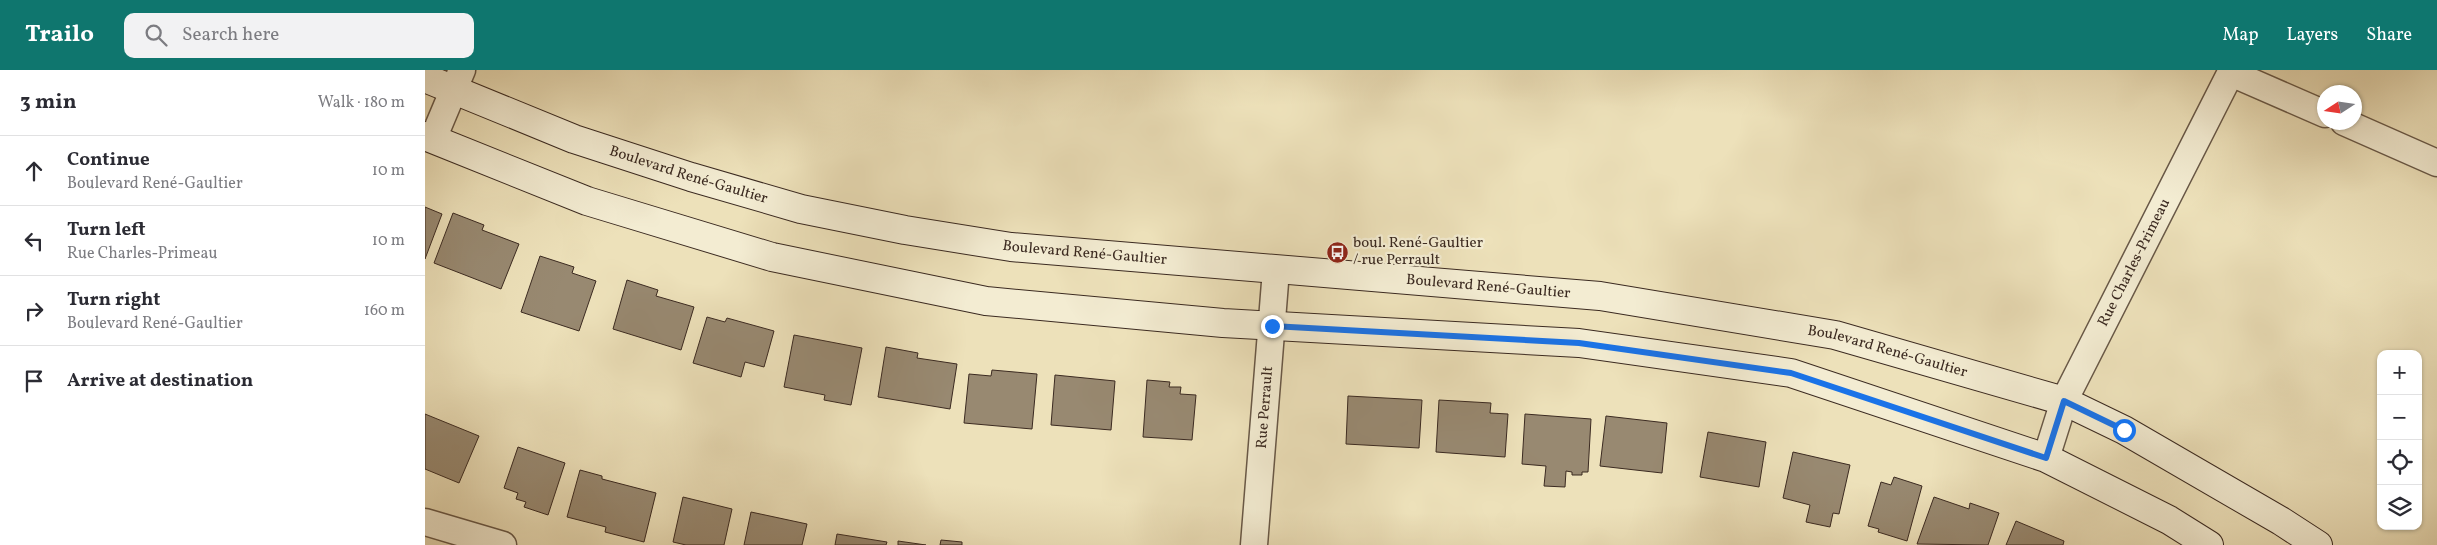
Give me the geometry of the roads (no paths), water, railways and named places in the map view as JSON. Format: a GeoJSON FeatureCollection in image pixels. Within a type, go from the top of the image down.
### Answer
{"type":"FeatureCollection","features":[{"type":"Feature","properties":{"kind":"street"},"geometry":{"type":"LineString","coordinates":[[2232,72],[2317,110]]}},
{"type":"Feature","properties":{"kind":"street","name":"Rue Charles-Primeau"},"geometry":{"type":"LineString","coordinates":[[2046,458],[2064,401],[2232,72]]}},
{"type":"Feature","properties":{"kind":"street","name":"Boulevard René-Gaultier"},"geometry":{"type":"LineString","coordinates":[[425,78],[458,80],[574,139],[691,177],[801,209],[905,230],[1011,247],[1600,296],[1835,335],[2064,401],[2124,430],[2281,520],[2318,545]]}},
{"type":"Feature","properties":{"kind":"street"},"geometry":{"type":"LineString","coordinates":[[458,80],[429,137],[587,201],[772,257],[986,301],[1272,326],[1579,343],[1791,373],[2046,458],[2169,520],[2209,545]]}},
{"type":"Feature","properties":{"kind":"street"},"geometry":{"type":"LineString","coordinates":[[2362,130],[2437,164]]}},
{"type":"Feature","properties":{"kind":"street","name":"Rue Perrault"},"geometry":{"type":"LineString","coordinates":[[1253,545],[1277,270]]}},
{"type":"Feature","properties":{"kind":"street"},"geometry":{"type":"LineString","coordinates":[[425,522],[503,545]]}},
{"type":"Feature","properties":{"kind":"place","name":"boul. René-Gaultier / rue Perrault"},"geometry":{"type":"Point","coordinates":[1337,252]}}]}
